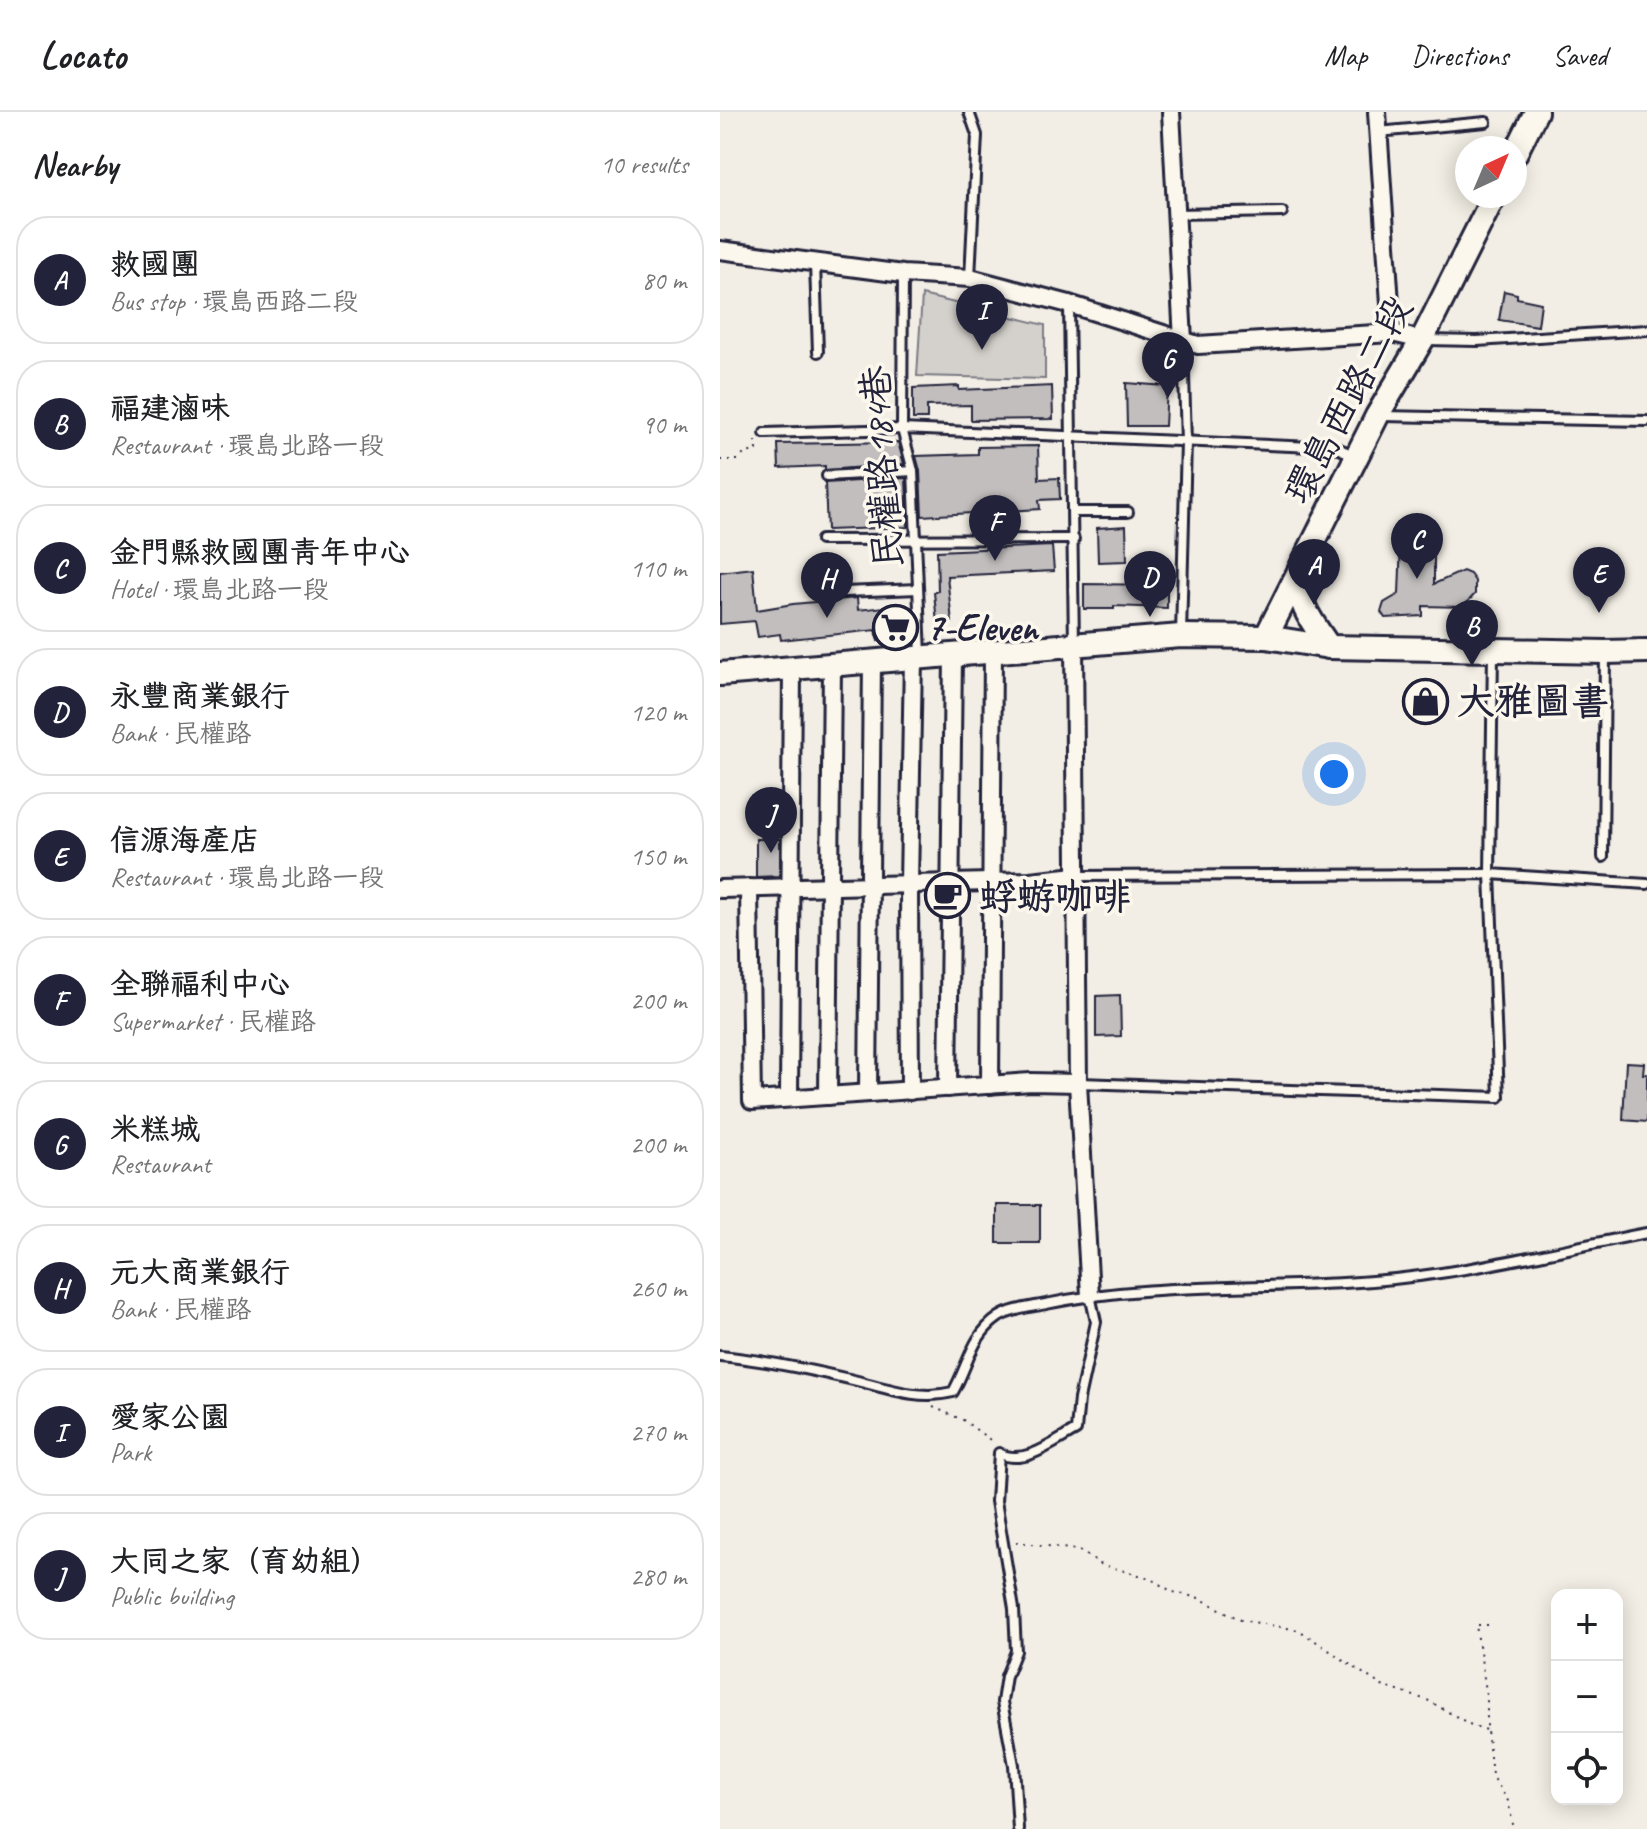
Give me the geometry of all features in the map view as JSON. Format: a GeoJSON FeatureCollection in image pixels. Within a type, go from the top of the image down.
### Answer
{"type":"FeatureCollection","features":[{"type":"Feature","properties":{"kind":"main road"},"geometry":{"type":"LineString","coordinates":[[1524,136],[1536,112]]}},
{"type":"Feature","properties":{"kind":"main road","name":"環島西路二段"},"geometry":{"type":"LineString","coordinates":[[1266,637],[1377,416],[1422,340],[1488,208]]}},
{"type":"Feature","properties":{"kind":"main road"},"geometry":{"type":"LineString","coordinates":[[1298,577],[1299,597],[1306,614],[1329,647]]}},
{"type":"Feature","properties":{"kind":"main road"},"geometry":{"type":"LineString","coordinates":[[720,674],[1181,636],[1266,637],[1329,647],[1647,651]]}},
{"type":"Feature","properties":{"kind":"street"},"geometry":{"type":"LineString","coordinates":[[1171,112],[1183,341]]}},
{"type":"Feature","properties":{"kind":"street"},"geometry":{"type":"LineString","coordinates":[[1377,112],[1392,333]]}},
{"type":"Feature","properties":{"kind":"street"},"geometry":{"type":"LineString","coordinates":[[720,250],[903,274],[970,278],[1069,304],[1198,345],[1392,333],[1422,340]]}},
{"type":"Feature","properties":{"kind":"street"},"geometry":{"type":"LineString","coordinates":[[1074,644],[1078,1083],[1090,1295]]}},
{"type":"Feature","properties":{"kind":"street"},"geometry":{"type":"LineString","coordinates":[[990,1085],[993,651]]}},
{"type":"Feature","properties":{"kind":"street"},"geometry":{"type":"LineString","coordinates":[[948,1088],[953,655]]}},
{"type":"Feature","properties":{"kind":"street"},"geometry":{"type":"LineString","coordinates":[[910,1091],[909,884],[917,658]]}},
{"type":"Feature","properties":{"kind":"street"},"geometry":{"type":"LineString","coordinates":[[868,1093],[872,661]]}},
{"type":"Feature","properties":{"kind":"street"},"geometry":{"type":"LineString","coordinates":[[828,1096],[832,665]]}},
{"type":"Feature","properties":{"kind":"street"},"geometry":{"type":"LineString","coordinates":[[789,1098],[792,668]]}},
{"type":"Feature","properties":{"kind":"street"},"geometry":{"type":"LineString","coordinates":[[720,889],[990,882],[1076,876]]}},
{"type":"Feature","properties":{"kind":"street"},"geometry":{"type":"LineString","coordinates":[[749,888],[752,1101],[990,1085],[1078,1083]]}},
{"type":"Feature","properties":{"kind":"lane"},"geometry":{"type":"LineString","coordinates":[[969,112],[977,135],[970,278]]}},
{"type":"Feature","properties":{"kind":"lane"},"geometry":{"type":"LineString","coordinates":[[1377,132],[1486,122]]}},
{"type":"Feature","properties":{"kind":"lane"},"geometry":{"type":"LineString","coordinates":[[1176,214],[1282,212]]}},
{"type":"Feature","properties":{"kind":"lane"},"geometry":{"type":"LineString","coordinates":[[815,264],[818,352]]}},
{"type":"Feature","properties":{"kind":"lane","name":"民權路184巷"},"geometry":{"type":"LineString","coordinates":[[903,274],[902,429],[913,471],[918,589],[917,658]]}},
{"type":"Feature","properties":{"kind":"lane"},"geometry":{"type":"LineString","coordinates":[[1069,304],[1074,644]]}},
{"type":"Feature","properties":{"kind":"lane"},"geometry":{"type":"LineString","coordinates":[[1422,340],[1477,341],[1647,330]]}},
{"type":"Feature","properties":{"kind":"lane"},"geometry":{"type":"LineString","coordinates":[[1181,636],[1186,442],[1183,341]]}},
{"type":"Feature","properties":{"kind":"lane"},"geometry":{"type":"LineString","coordinates":[[1377,416],[1647,421]]}},
{"type":"Feature","properties":{"kind":"lane"},"geometry":{"type":"LineString","coordinates":[[765,433],[902,429],[1337,448],[1357,456]]}},
{"type":"Feature","properties":{"kind":"lane"},"geometry":{"type":"LineString","coordinates":[[827,476],[913,471]]}},
{"type":"Feature","properties":{"kind":"lane"},"geometry":{"type":"LineString","coordinates":[[1073,512],[1128,512]]}},
{"type":"Feature","properties":{"kind":"lane"},"geometry":{"type":"LineString","coordinates":[[821,540],[1074,539]]}},
{"type":"Feature","properties":{"kind":"lane"},"geometry":{"type":"LineString","coordinates":[[819,593],[918,589]]}},
{"type":"Feature","properties":{"kind":"lane"},"geometry":{"type":"LineString","coordinates":[[1078,1083],[1499,1097],[1490,874],[1493,651]]}},
{"type":"Feature","properties":{"kind":"lane"},"geometry":{"type":"LineString","coordinates":[[1603,857],[1605,652]]}},
{"type":"Feature","properties":{"kind":"lane"},"geometry":{"type":"LineString","coordinates":[[1076,876],[1490,874],[1647,884]]}},
{"type":"Feature","properties":{"kind":"lane"},"geometry":{"type":"LineString","coordinates":[[720,1356],[835,1376],[908,1394],[937,1396],[953,1392],[966,1369],[975,1339],[1001,1315],[1090,1295],[1374,1281],[1503,1262],[1647,1233]]}},
{"type":"Feature","properties":{"kind":"lane"},"geometry":{"type":"LineString","coordinates":[[1018,1829],[1014,1765],[1002,1702],[1006,1676],[1016,1651],[1014,1609],[996,1501],[999,1453],[1007,1458],[1024,1458],[1076,1430],[1079,1399],[1096,1322],[1090,1295]]}},
{"type":"Feature","properties":{"kind":"path"},"geometry":{"type":"LineString","coordinates":[[720,460],[738,460],[744,454],[757,450],[755,434],[765,433]]}},
{"type":"Feature","properties":{"kind":"path"},"geometry":{"type":"LineString","coordinates":[[908,1394],[963,1420],[996,1444],[999,1453]]}},
{"type":"Feature","properties":{"kind":"path"},"geometry":{"type":"LineString","coordinates":[[1002,1539],[1078,1550],[1100,1564],[1149,1578],[1173,1592],[1199,1598],[1241,1620],[1299,1630],[1382,1686],[1427,1700],[1473,1726],[1487,1730]]}},
{"type":"Feature","properties":{"kind":"path"},"geometry":{"type":"LineString","coordinates":[[1488,1625],[1476,1625],[1487,1698],[1492,1775],[1508,1801],[1514,1829]]}},
{"type":"Feature","properties":{"kind":"shaded area"},"geometry":{"type":"Polygon","coordinates":[[[922,295],[1045,325],[1045,379],[917,376],[922,295]]]}},
{"type":"Feature","properties":{"kind":"building"},"geometry":{"type":"Polygon","coordinates":[[[1504,291],[1517,294],[1517,298],[1541,303],[1538,326],[1499,320],[1504,291]]]}},
{"type":"Feature","properties":{"kind":"building"},"geometry":{"type":"Polygon","coordinates":[[[1126,383],[1167,386],[1165,426],[1127,426],[1126,383]]]}},
{"type":"Feature","properties":{"kind":"building"},"geometry":{"type":"Polygon","coordinates":[[[959,386],[959,390],[1052,386],[1053,419],[971,420],[971,405],[927,406],[927,419],[913,419],[913,388],[959,386]]]}},
{"type":"Feature","properties":{"kind":"building"},"geometry":{"type":"Polygon","coordinates":[[[898,442],[904,464],[825,470],[825,466],[779,468],[778,444],[898,442]]]}},
{"type":"Feature","properties":{"kind":"building"},"geometry":{"type":"Polygon","coordinates":[[[1038,446],[1039,479],[1059,478],[1060,499],[1039,500],[1040,509],[922,516],[920,471],[916,456],[978,454],[978,447],[1038,446]]]}},
{"type":"Feature","properties":{"kind":"building"},"geometry":{"type":"Polygon","coordinates":[[[906,478],[908,527],[827,530],[825,483],[906,478]]]}},
{"type":"Feature","properties":{"kind":"building"},"geometry":{"type":"Polygon","coordinates":[[[1126,526],[1127,561],[1098,562],[1097,528],[1126,526]]]}},
{"type":"Feature","properties":{"kind":"building"},"geometry":{"type":"Polygon","coordinates":[[[1401,542],[1434,543],[1434,584],[1463,571],[1475,581],[1475,594],[1463,607],[1423,606],[1423,616],[1385,618],[1381,612],[1384,603],[1399,594],[1401,542]]]}},
{"type":"Feature","properties":{"kind":"building"},"geometry":{"type":"Polygon","coordinates":[[[1052,546],[1054,571],[947,576],[952,622],[937,623],[934,592],[938,591],[937,551],[1052,546]]]}},
{"type":"Feature","properties":{"kind":"building"},"geometry":{"type":"Polygon","coordinates":[[[753,568],[757,610],[857,598],[858,610],[903,605],[904,631],[895,638],[878,641],[876,630],[781,640],[780,634],[758,637],[755,621],[720,624],[720,572],[753,568]]]}},
{"type":"Feature","properties":{"kind":"building"},"geometry":{"type":"Polygon","coordinates":[[[1084,584],[1167,585],[1167,608],[1114,606],[1114,609],[1084,609],[1084,584]]]}},
{"type":"Feature","properties":{"kind":"building"},"geometry":{"type":"Polygon","coordinates":[[[756,839],[780,839],[780,876],[756,877],[756,839]]]}},
{"type":"Feature","properties":{"kind":"building"},"geometry":{"type":"Polygon","coordinates":[[[1120,995],[1121,1036],[1096,1037],[1096,996],[1120,995]]]}},
{"type":"Feature","properties":{"kind":"building"},"geometry":{"type":"Polygon","coordinates":[[[1626,1062],[1644,1063],[1643,1074],[1647,1074],[1647,1122],[1623,1120],[1626,1062]]]}},
{"type":"Feature","properties":{"kind":"building"},"geometry":{"type":"Polygon","coordinates":[[[997,1205],[1040,1205],[1040,1243],[997,1243],[997,1205]]]}},
{"type":"Feature","properties":{"kind":"place","name":"愛家公園"},"geometry":{"type":"Point","coordinates":[982,350]}},
{"type":"Feature","properties":{"kind":"place","name":"米糕城"},"geometry":{"type":"Point","coordinates":[1168,398]}},
{"type":"Feature","properties":{"kind":"place","name":"全聯福利中心"},"geometry":{"type":"Point","coordinates":[995,561]}},
{"type":"Feature","properties":{"kind":"place","name":"金門縣救國團青年中心"},"geometry":{"type":"Point","coordinates":[1417,579]}},
{"type":"Feature","properties":{"kind":"place","name":"救國團"},"geometry":{"type":"Point","coordinates":[1314,605]}},
{"type":"Feature","properties":{"kind":"place","name":"信源海產店"},"geometry":{"type":"Point","coordinates":[1599,613]}},
{"type":"Feature","properties":{"kind":"place","name":"永豐商業銀行"},"geometry":{"type":"Point","coordinates":[1150,617]}},
{"type":"Feature","properties":{"kind":"place","name":"元大商業銀行"},"geometry":{"type":"Point","coordinates":[827,618]}},
{"type":"Feature","properties":{"kind":"place","name":"7-Eleven"},"geometry":{"type":"Point","coordinates":[895,627]}},
{"type":"Feature","properties":{"kind":"place","name":"福建滷味"},"geometry":{"type":"Point","coordinates":[1472,666]}},
{"type":"Feature","properties":{"kind":"place","name":"大雅圖書"},"geometry":{"type":"Point","coordinates":[1426,701]}},
{"type":"Feature","properties":{"kind":"place","name":"大同之家（育幼組）"},"geometry":{"type":"Point","coordinates":[771,853]}},
{"type":"Feature","properties":{"kind":"place","name":"蜉蝣咖啡"},"geometry":{"type":"Point","coordinates":[948,896]}}]}
